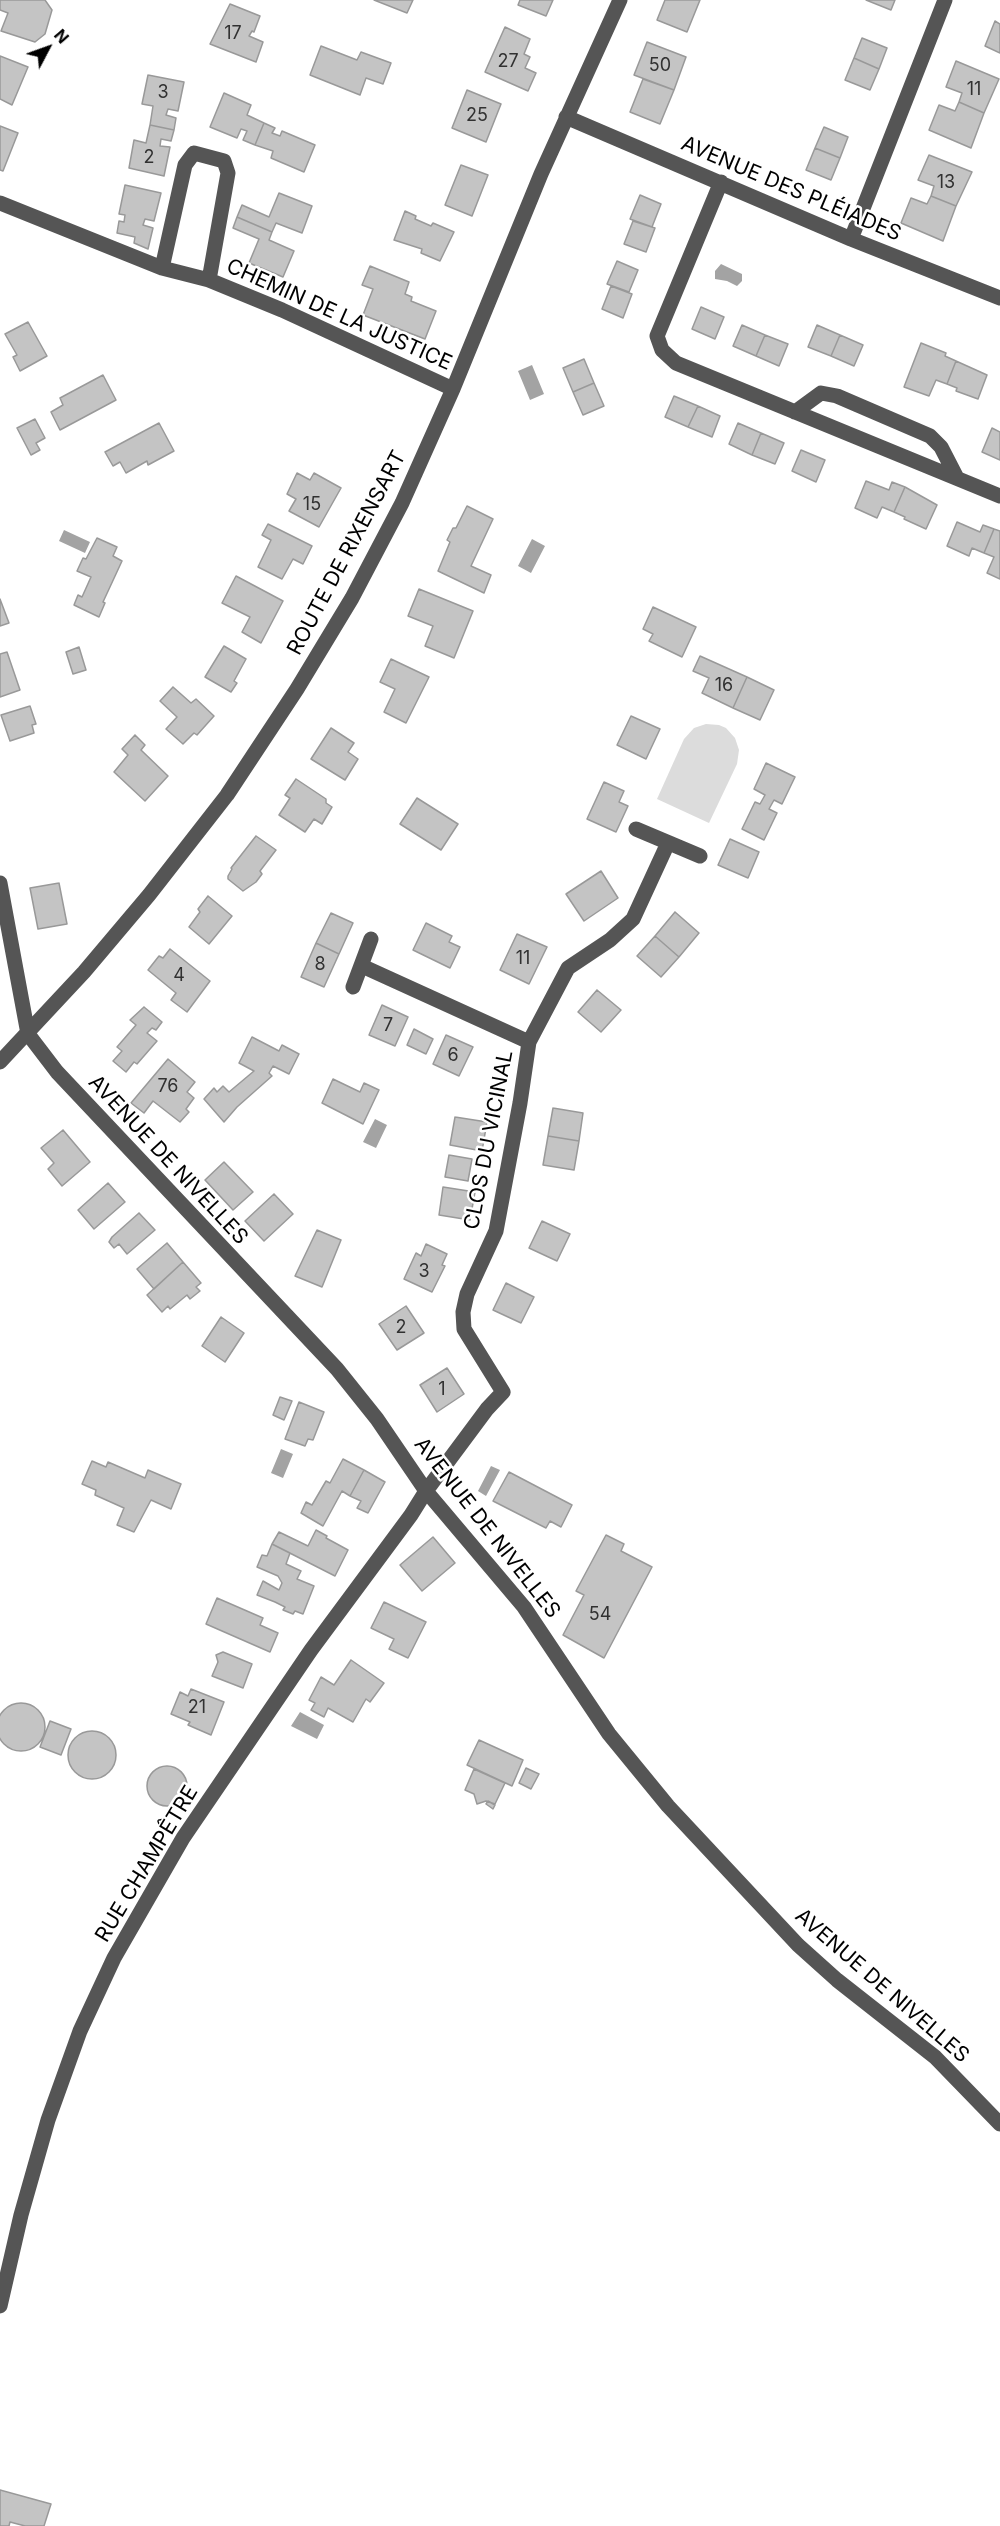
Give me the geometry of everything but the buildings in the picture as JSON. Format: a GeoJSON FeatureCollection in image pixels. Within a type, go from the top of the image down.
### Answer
{"type":"FeatureCollection","features":[{"type":"Feature","properties":{"kind":"street","name":"ROUTE DE RIXENSART"},"geometry":{"type":"LineString","coordinates":[[0,1062],[28,1034],[149,895],[240,776],[352,598],[402,503],[453,389],[566,117],[620,0]]}},
{"type":"Feature","properties":{"kind":"street"},"geometry":{"type":"LineString","coordinates":[[851,239],[945,0]]}},
{"type":"Feature","properties":{"kind":"street","name":"AVENUE DES PLÉIADES"},"geometry":{"type":"LineString","coordinates":[[566,117],[851,239],[1000,298]]}},
{"type":"Feature","properties":{"kind":"street","name":"CHEMIN DE LA JUSTICE"},"geometry":{"type":"LineString","coordinates":[[162,268],[185,165],[195,153],[225,161],[228,173],[209,280]]}},
{"type":"Feature","properties":{"kind":"street"},"geometry":{"type":"LineString","coordinates":[[721,182],[657,336],[662,350],[676,363],[1000,496]]}},
{"type":"Feature","properties":{"kind":"street","name":"CHEMIN DE LA JUSTICE"},"geometry":{"type":"LineString","coordinates":[[0,203],[162,268],[209,280],[282,310],[453,389]]}},
{"type":"Feature","properties":{"kind":"street"},"geometry":{"type":"LineString","coordinates":[[795,412],[821,393],[837,396],[930,436],[941,447],[957,478]]}},
{"type":"Feature","properties":{"kind":"street"},"geometry":{"type":"LineString","coordinates":[[636,829],[700,856]]}},
{"type":"Feature","properties":{"kind":"street","name":"CLOS DU VICINAL"},"geometry":{"type":"LineString","coordinates":[[426,1491],[487,1409],[503,1392],[464,1329],[464,1312],[467,1294],[496,1231],[529,1042],[568,968],[610,940],[633,919],[668,843]]}},
{"type":"Feature","properties":{"kind":"street","name":"AVENUE DE NIVELLES"},"geometry":{"type":"LineString","coordinates":[[0,883],[28,1034],[57,1072],[337,1369],[377,1419],[426,1491],[524,1607],[609,1734],[668,1806],[798,1945],[837,1980],[935,2057],[1000,2124]]}},
{"type":"Feature","properties":{"kind":"street"},"geometry":{"type":"LineString","coordinates":[[353,987],[371,939]]}},
{"type":"Feature","properties":{"kind":"street","name":"CLOS DU VICINAL"},"geometry":{"type":"LineString","coordinates":[[362,966],[529,1042]]}},
{"type":"Feature","properties":{"kind":"street","name":"RUE CHAMPÊTRE"},"geometry":{"type":"LineString","coordinates":[[0,2306],[21,2215],[48,2120],[80,2031],[114,1958],[183,1838],[311,1650],[411,1515],[426,1491]]}},
{"type":"Feature","properties":{"kind":"shaded area"},"geometry":{"type":"Polygon","coordinates":[[[721,264],[742,274],[742,281],[737,286],[715,279],[715,271],[721,264]]]}},
{"type":"Feature","properties":{"kind":"shaded area"},"geometry":{"type":"Polygon","coordinates":[[[532,365],[544,394],[530,400],[518,371],[532,365]]]}},
{"type":"Feature","properties":{"kind":"shaded area"},"geometry":{"type":"Polygon","coordinates":[[[64,530],[90,542],[85,553],[59,541],[64,530]]]}},
{"type":"Feature","properties":{"kind":"shaded area"},"geometry":{"type":"Polygon","coordinates":[[[532,539],[545,546],[531,573],[518,566],[532,539]]]}},
{"type":"Feature","properties":{"kind":"shaded area"},"geometry":{"type":"Polygon","coordinates":[[[706,724],[726,728],[735,738],[739,750],[737,764],[709,823],[657,799],[684,739],[694,728],[706,724]]]}},
{"type":"Feature","properties":{"kind":"shaded area"},"geometry":{"type":"Polygon","coordinates":[[[375,1119],[387,1125],[376,1148],[363,1142],[375,1119]]]}},
{"type":"Feature","properties":{"kind":"shaded area"},"geometry":{"type":"Polygon","coordinates":[[[281,1449],[293,1454],[283,1478],[271,1473],[281,1449]]]}},
{"type":"Feature","properties":{"kind":"shaded area"},"geometry":{"type":"Polygon","coordinates":[[[491,1466],[500,1470],[486,1496],[478,1491],[491,1466]]]}},
{"type":"Feature","properties":{"kind":"shaded area"},"geometry":{"type":"Polygon","coordinates":[[[300,1712],[324,1725],[317,1739],[291,1726],[300,1712]]]}}]}
